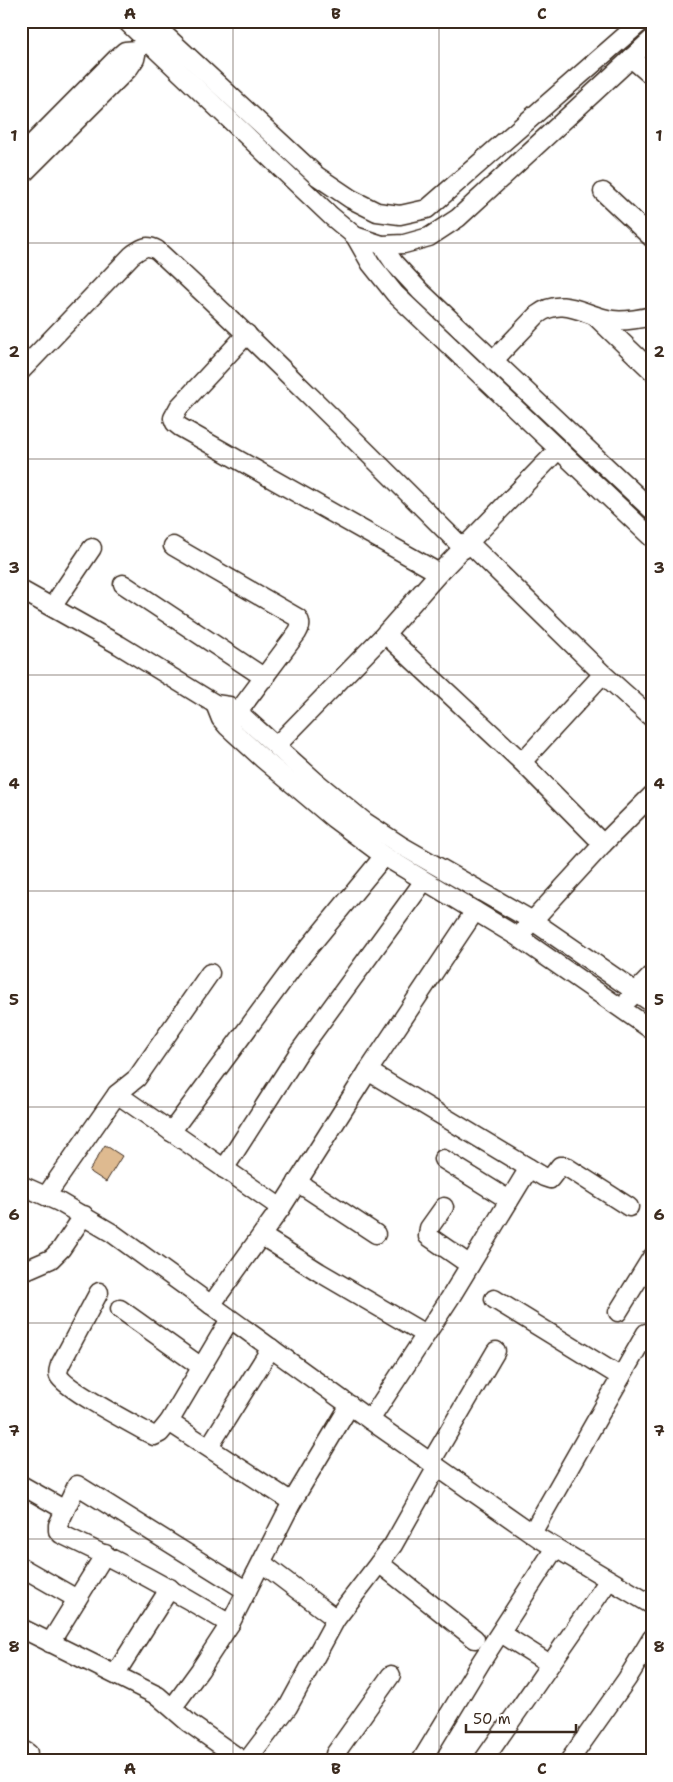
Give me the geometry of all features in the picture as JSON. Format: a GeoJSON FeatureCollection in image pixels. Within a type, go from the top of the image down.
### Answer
{"type":"FeatureCollection","features":[{"type":"Feature","properties":{"kind":"street"},"geometry":{"type":"LineString","coordinates":[[126,21],[148,35],[317,176],[351,199],[377,212],[400,215],[427,209],[642,21]]}},
{"type":"Feature","properties":{"kind":"street"},"geometry":{"type":"LineString","coordinates":[[21,155],[117,58],[148,35]]}},
{"type":"Feature","properties":{"kind":"street"},"geometry":{"type":"LineString","coordinates":[[21,176],[129,68],[148,35]]}},
{"type":"Feature","properties":{"kind":"street"},"geometry":{"type":"LineString","coordinates":[[148,35],[332,216],[355,236],[371,264],[395,294],[652,538]]}},
{"type":"Feature","properties":{"kind":"street"},"geometry":{"type":"LineString","coordinates":[[355,236],[382,245],[404,244],[428,237],[458,218],[652,39]]}},
{"type":"Feature","properties":{"kind":"street"},"geometry":{"type":"LineString","coordinates":[[631,58],[652,76]]}},
{"type":"Feature","properties":{"kind":"street"},"geometry":{"type":"LineString","coordinates":[[603,192],[652,238]]}},
{"type":"Feature","properties":{"kind":"street"},"geometry":{"type":"LineString","coordinates":[[382,245],[405,275],[652,510]]}},
{"type":"Feature","properties":{"kind":"street"},"geometry":{"type":"LineString","coordinates":[[21,371],[132,255],[144,247],[151,246],[247,334],[466,546],[652,718]]}},
{"type":"Feature","properties":{"kind":"street"},"geometry":{"type":"LineString","coordinates":[[493,360],[544,309],[554,306],[576,308],[594,316],[614,320],[652,316]]}},
{"type":"Feature","properties":{"kind":"street"},"geometry":{"type":"LineString","coordinates":[[594,316],[652,371]]}},
{"type":"Feature","properties":{"kind":"street"},"geometry":{"type":"LineString","coordinates":[[247,334],[179,407],[173,418],[175,423],[439,573]]}},
{"type":"Feature","properties":{"kind":"street"},"geometry":{"type":"LineString","coordinates":[[276,746],[385,634],[439,573],[559,449]]}},
{"type":"Feature","properties":{"kind":"street"},"geometry":{"type":"LineString","coordinates":[[173,546],[298,618],[301,622],[299,629],[265,678],[227,726]]}},
{"type":"Feature","properties":{"kind":"street"},"geometry":{"type":"LineString","coordinates":[[52,607],[92,548]]}},
{"type":"Feature","properties":{"kind":"street"},"geometry":{"type":"LineString","coordinates":[[123,584],[265,678]]}},
{"type":"Feature","properties":{"kind":"street"},"geometry":{"type":"LineString","coordinates":[[21,590],[215,704],[229,706],[238,712],[276,746],[309,787]]}},
{"type":"Feature","properties":{"kind":"street"},"geometry":{"type":"LineString","coordinates":[[385,634],[522,762],[603,844]]}},
{"type":"Feature","properties":{"kind":"street"},"geometry":{"type":"LineString","coordinates":[[522,762],[603,674]]}},
{"type":"Feature","properties":{"kind":"street"},"geometry":{"type":"LineString","coordinates":[[215,704],[221,719],[227,726],[309,787],[384,856],[518,937],[652,1030]]}},
{"type":"Feature","properties":{"kind":"street"},"geometry":{"type":"LineString","coordinates":[[518,937],[603,844],[652,794]]}},
{"type":"Feature","properties":{"kind":"street"},"geometry":{"type":"LineString","coordinates":[[338,812],[533,921],[647,999]]}},
{"type":"Feature","properties":{"kind":"street"},"geometry":{"type":"LineString","coordinates":[[171,1132],[296,963],[384,856]]}},
{"type":"Feature","properties":{"kind":"street"},"geometry":{"type":"LineString","coordinates":[[224,1168],[299,1052],[424,881]]}},
{"type":"Feature","properties":{"kind":"street"},"geometry":{"type":"LineString","coordinates":[[211,1305],[281,1208],[368,1071],[475,910]]}},
{"type":"Feature","properties":{"kind":"street"},"geometry":{"type":"LineString","coordinates":[[46,1196],[117,1094],[137,1078],[210,973]]}},
{"type":"Feature","properties":{"kind":"street"},"geometry":{"type":"LineString","coordinates":[[634,1018],[647,999],[652,974]]}},
{"type":"Feature","properties":{"kind":"street"},"geometry":{"type":"LineString","coordinates":[[620,1009],[647,999]]}},
{"type":"Feature","properties":{"kind":"street"},"geometry":{"type":"LineString","coordinates":[[368,1071],[544,1177],[550,1178],[560,1166],[565,1166],[629,1207]]}},
{"type":"Feature","properties":{"kind":"street"},"geometry":{"type":"LineString","coordinates":[[117,1094],[281,1208]]}},
{"type":"Feature","properties":{"kind":"street"},"geometry":{"type":"LineString","coordinates":[[443,1159],[509,1200]]}},
{"type":"Feature","properties":{"kind":"street"},"geometry":{"type":"LineString","coordinates":[[370,1420],[470,1265],[529,1168]]}},
{"type":"Feature","properties":{"kind":"street"},"geometry":{"type":"LineString","coordinates":[[297,1182],[376,1234]]}},
{"type":"Feature","properties":{"kind":"street"},"geometry":{"type":"LineString","coordinates":[[21,1186],[46,1196],[112,1233],[370,1420],[532,1533],[652,1605]]}},
{"type":"Feature","properties":{"kind":"street"},"geometry":{"type":"LineString","coordinates":[[444,1207],[429,1228],[428,1236],[470,1265]]}},
{"type":"Feature","properties":{"kind":"street"},"geometry":{"type":"LineString","coordinates":[[21,1272],[52,1259],[84,1216]]}},
{"type":"Feature","properties":{"kind":"street"},"geometry":{"type":"LineString","coordinates":[[262,1236],[425,1334]]}},
{"type":"Feature","properties":{"kind":"street"},"geometry":{"type":"LineString","coordinates":[[618,1312],[652,1257]]}},
{"type":"Feature","properties":{"kind":"street"},"geometry":{"type":"LineString","coordinates":[[99,1292],[60,1365],[58,1375],[91,1400],[154,1436],[160,1433],[169,1422],[200,1366],[230,1319]]}},
{"type":"Feature","properties":{"kind":"street"},"geometry":{"type":"LineString","coordinates":[[494,1299],[621,1377]]}},
{"type":"Feature","properties":{"kind":"street"},"geometry":{"type":"LineString","coordinates":[[120,1309],[200,1366]]}},
{"type":"Feature","properties":{"kind":"street"},"geometry":{"type":"LineString","coordinates":[[532,1533],[646,1333]]}},
{"type":"Feature","properties":{"kind":"street"},"geometry":{"type":"LineString","coordinates":[[209,1447],[271,1348]]}},
{"type":"Feature","properties":{"kind":"street"},"geometry":{"type":"LineString","coordinates":[[247,1761],[288,1707],[336,1619],[403,1530],[434,1465],[496,1351]]}},
{"type":"Feature","properties":{"kind":"street"},"geometry":{"type":"LineString","coordinates":[[172,1707],[200,1670],[230,1624],[292,1502],[350,1405]]}},
{"type":"Feature","properties":{"kind":"street"},"geometry":{"type":"LineString","coordinates":[[169,1422],[292,1502]]}},
{"type":"Feature","properties":{"kind":"street"},"geometry":{"type":"LineString","coordinates":[[230,1624],[170,1588],[58,1531],[58,1525],[77,1484],[247,1591]]}},
{"type":"Feature","properties":{"kind":"street"},"geometry":{"type":"LineString","coordinates":[[21,1485],[65,1510]]}},
{"type":"Feature","properties":{"kind":"street"},"geometry":{"type":"LineString","coordinates":[[421,1761],[481,1662],[555,1548]]}},
{"type":"Feature","properties":{"kind":"street"},"geometry":{"type":"LineString","coordinates":[[50,1643],[105,1554]]}},
{"type":"Feature","properties":{"kind":"street"},"geometry":{"type":"LineString","coordinates":[[262,1563],[336,1619]]}},
{"type":"Feature","properties":{"kind":"street"},"geometry":{"type":"LineString","coordinates":[[379,1563],[476,1639]]}},
{"type":"Feature","properties":{"kind":"street"},"geometry":{"type":"LineString","coordinates":[[21,1567],[77,1599]]}},
{"type":"Feature","properties":{"kind":"street"},"geometry":{"type":"LineString","coordinates":[[484,1761],[609,1580]]}},
{"type":"Feature","properties":{"kind":"street"},"geometry":{"type":"LineString","coordinates":[[116,1673],[170,1588]]}},
{"type":"Feature","properties":{"kind":"street"},"geometry":{"type":"LineString","coordinates":[[21,1628],[116,1673],[158,1696],[189,1723],[243,1761]]}},
{"type":"Feature","properties":{"kind":"street"},"geometry":{"type":"LineString","coordinates":[[501,1633],[550,1664]]}},
{"type":"Feature","properties":{"kind":"street"},"geometry":{"type":"LineString","coordinates":[[569,1761],[627,1679],[652,1638]]}},
{"type":"Feature","properties":{"kind":"street"},"geometry":{"type":"LineString","coordinates":[[337,1761],[335,1754],[391,1675]]}},
{"type":"Feature","properties":{"kind":"building"},"geometry":{"type":"Polygon","coordinates":[[[105,1145],[122,1156],[106,1182],[89,1171],[105,1145]]]}}]}
